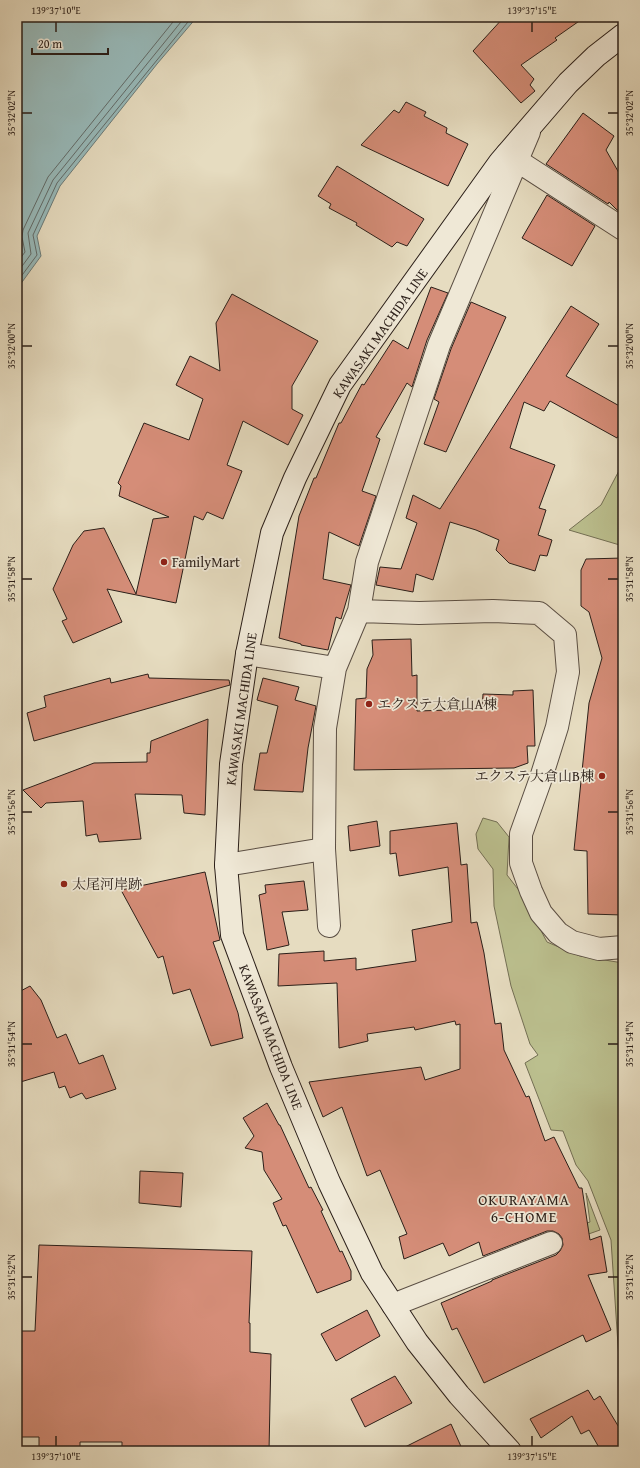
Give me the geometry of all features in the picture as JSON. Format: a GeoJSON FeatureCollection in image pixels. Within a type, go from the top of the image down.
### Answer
{"type":"FeatureCollection","features":[{"type":"Feature","properties":{"kind":"street","name":"KAWASAKI MACHIDA LINE"},"geometry":{"type":"LineString","coordinates":[[510,1451],[459,1395],[417,1342],[368,1266],[329,1182],[281,1067],[232,935],[226,865],[231,764],[246,654],[272,533],[295,478],[340,385],[512,157],[532,124],[568,83],[596,56],[623,35]]}},
{"type":"Feature","properties":{"kind":"street"},"geometry":{"type":"LineString","coordinates":[[329,926],[324,849],[325,728],[335,668],[359,611],[367,562],[439,345],[512,157],[623,229]]}},
{"type":"Feature","properties":{"kind":"street"},"geometry":{"type":"LineString","coordinates":[[359,611],[418,613],[492,611],[539,613],[565,635],[568,672],[557,728],[521,834],[521,863],[541,913],[558,933],[572,942],[599,949],[623,947]]}},
{"type":"Feature","properties":{"kind":"street"},"geometry":{"type":"LineString","coordinates":[[246,654],[335,668]]}},
{"type":"Feature","properties":{"kind":"street"},"geometry":{"type":"LineString","coordinates":[[226,865],[324,849]]}},
{"type":"Feature","properties":{"kind":"street"},"geometry":{"type":"LineString","coordinates":[[393,1306],[551,1243]]}},
{"type":"Feature","properties":{"kind":"green space"},"geometry":{"type":"Polygon","coordinates":[[[623,463],[623,546],[569,530],[601,505],[623,463]]]}},
{"type":"Feature","properties":{"kind":"green space"},"geometry":{"type":"Polygon","coordinates":[[[483,818],[497,822],[509,837],[507,875],[521,893],[547,942],[580,956],[623,963],[623,1391],[621,1390],[611,1240],[588,1181],[576,1165],[563,1131],[551,1130],[525,1063],[538,1055],[530,1044],[511,986],[494,906],[493,869],[478,849],[476,834],[483,818]]]}},
{"type":"Feature","properties":{"kind":"green space"},"geometry":{"type":"Polygon","coordinates":[[[586,1193],[600,1230],[580,1237],[577,1226],[590,1222],[586,1193]]]}},
{"type":"Feature","properties":{"kind":"water"},"geometry":{"type":"Polygon","coordinates":[[[17,17],[197,17],[157,64],[60,186],[37,236],[41,256],[17,289],[17,17]]]}},
{"type":"Feature","properties":{"kind":"building"},"geometry":{"type":"Polygon","coordinates":[[[504,17],[585,17],[555,38],[557,40],[521,65],[534,79],[530,85],[535,91],[521,103],[473,51],[504,17]]]}},
{"type":"Feature","properties":{"kind":"building"},"geometry":{"type":"Polygon","coordinates":[[[406,102],[426,112],[424,116],[447,128],[446,133],[468,144],[448,186],[361,145],[394,110],[399,113],[406,102]]]}},
{"type":"Feature","properties":{"kind":"building"},"geometry":{"type":"Polygon","coordinates":[[[583,113],[614,136],[606,150],[623,180],[623,214],[609,202],[608,204],[546,164],[583,113]]]}},
{"type":"Feature","properties":{"kind":"building"},"geometry":{"type":"Polygon","coordinates":[[[337,166],[424,219],[407,246],[397,242],[392,247],[356,225],[357,223],[329,208],[331,204],[318,196],[337,166]]]}},
{"type":"Feature","properties":{"kind":"building"},"geometry":{"type":"Polygon","coordinates":[[[547,195],[595,226],[572,266],[522,238],[547,195]]]}},
{"type":"Feature","properties":{"kind":"building"},"geometry":{"type":"Polygon","coordinates":[[[431,287],[448,293],[427,340],[412,387],[407,383],[376,437],[380,439],[362,491],[376,496],[359,546],[329,532],[323,579],[351,585],[341,619],[336,617],[328,650],[301,645],[279,638],[299,516],[314,478],[316,478],[339,423],[341,423],[362,384],[364,385],[393,340],[408,349],[431,287]]]}},
{"type":"Feature","properties":{"kind":"building"},"geometry":{"type":"Polygon","coordinates":[[[232,294],[318,341],[292,386],[292,409],[303,415],[288,445],[243,421],[227,465],[242,471],[223,519],[207,512],[203,520],[194,516],[176,603],[107,589],[122,622],[73,643],[62,621],[67,619],[53,589],[73,545],[84,531],[104,528],[136,594],[153,519],[169,517],[119,496],[121,486],[118,483],[144,423],[189,440],[203,399],[176,385],[190,356],[220,371],[216,323],[232,294]]]}},
{"type":"Feature","properties":{"kind":"building"},"geometry":{"type":"Polygon","coordinates":[[[471,302],[506,317],[446,452],[424,444],[439,402],[434,399],[451,349],[471,302]]]}},
{"type":"Feature","properties":{"kind":"building"},"geometry":{"type":"Polygon","coordinates":[[[571,306],[599,324],[566,376],[623,408],[623,427],[617,438],[550,401],[544,411],[524,402],[510,448],[555,465],[539,508],[546,510],[538,535],[552,540],[547,556],[540,555],[535,571],[509,563],[496,550],[499,540],[476,530],[450,522],[433,580],[416,574],[413,592],[376,585],[380,567],[401,569],[417,523],[406,518],[413,495],[440,509],[571,306]]]}},
{"type":"Feature","properties":{"kind":"building","name":"エクステ大倉山B棟"},"geometry":{"type":"Polygon","coordinates":[[[623,558],[623,915],[588,914],[587,851],[574,850],[589,703],[602,658],[589,612],[581,606],[581,570],[586,559],[623,558]]]}},
{"type":"Feature","properties":{"kind":"building","name":"エクステ大倉山A棟"},"geometry":{"type":"Polygon","coordinates":[[[411,639],[412,676],[417,675],[417,711],[482,709],[483,694],[513,695],[513,691],[533,690],[535,746],[527,746],[528,763],[514,768],[354,770],[356,699],[366,698],[367,669],[373,655],[372,640],[411,639]]]}},
{"type":"Feature","properties":{"kind":"building"},"geometry":{"type":"Polygon","coordinates":[[[148,674],[149,678],[229,680],[230,685],[34,741],[27,713],[46,707],[44,696],[110,678],[111,683],[148,674]]]}},
{"type":"Feature","properties":{"kind":"building"},"geometry":{"type":"Polygon","coordinates":[[[263,678],[299,687],[295,700],[316,706],[308,748],[303,792],[254,790],[260,753],[267,753],[278,706],[257,700],[263,678]]]}},
{"type":"Feature","properties":{"kind":"building"},"geometry":{"type":"Polygon","coordinates":[[[208,719],[205,815],[184,813],[182,795],[135,794],[141,839],[99,842],[97,834],[86,836],[83,801],[46,803],[41,808],[23,790],[94,763],[147,762],[147,753],[150,753],[151,741],[208,719]]]}},
{"type":"Feature","properties":{"kind":"building"},"geometry":{"type":"Polygon","coordinates":[[[377,821],[380,846],[350,851],[348,826],[377,821]]]}},
{"type":"Feature","properties":{"kind":"building"},"geometry":{"type":"Polygon","coordinates":[[[457,823],[461,865],[467,864],[471,923],[477,922],[484,953],[495,1024],[501,1023],[504,1050],[526,1097],[529,1096],[545,1141],[554,1137],[579,1188],[582,1188],[590,1240],[601,1236],[607,1272],[588,1275],[611,1330],[586,1342],[583,1335],[484,1383],[457,1328],[452,1330],[441,1303],[492,1280],[556,1255],[563,1245],[562,1238],[559,1234],[553,1231],[547,1231],[483,1256],[479,1242],[449,1256],[443,1243],[404,1259],[399,1237],[407,1234],[380,1170],[367,1176],[342,1107],[323,1117],[309,1082],[421,1067],[425,1080],[460,1069],[460,1024],[456,1025],[455,1021],[415,1030],[414,1027],[367,1034],[368,1041],[339,1048],[337,983],[278,986],[279,954],[324,951],[324,961],[356,958],[356,970],[416,961],[412,930],[452,922],[448,867],[399,876],[396,853],[390,854],[390,831],[457,823]]]}},
{"type":"Feature","properties":{"kind":"building"},"geometry":{"type":"Polygon","coordinates":[[[205,872],[220,940],[213,942],[238,1013],[243,1038],[211,1046],[190,989],[173,994],[163,956],[158,958],[121,890],[205,872]]]}},
{"type":"Feature","properties":{"kind":"building"},"geometry":{"type":"Polygon","coordinates":[[[304,881],[308,910],[282,912],[289,945],[267,950],[259,895],[266,893],[265,885],[304,881]]]}},
{"type":"Feature","properties":{"kind":"building"},"geometry":{"type":"Polygon","coordinates":[[[30,986],[41,1000],[57,1038],[66,1034],[79,1064],[103,1055],[116,1089],[86,1099],[82,1093],[70,1098],[65,1086],[59,1088],[54,1072],[17,1083],[17,993],[30,986]]]}},
{"type":"Feature","properties":{"kind":"building"},"geometry":{"type":"Polygon","coordinates":[[[267,1103],[280,1125],[309,1188],[311,1187],[323,1210],[321,1211],[340,1252],[342,1251],[351,1271],[351,1280],[317,1293],[286,1225],[283,1226],[273,1203],[282,1199],[264,1170],[262,1152],[245,1148],[254,1136],[243,1118],[267,1103]]]}},
{"type":"Feature","properties":{"kind":"building"},"geometry":{"type":"Polygon","coordinates":[[[140,1171],[183,1173],[181,1207],[139,1203],[140,1171]]]}},
{"type":"Feature","properties":{"kind":"building"},"geometry":{"type":"Polygon","coordinates":[[[39,1245],[252,1251],[249,1323],[250,1352],[271,1354],[269,1451],[122,1451],[122,1442],[80,1442],[80,1451],[39,1451],[39,1437],[17,1437],[17,1339],[18,1331],[35,1331],[39,1245]]]}},
{"type":"Feature","properties":{"kind":"building"},"geometry":{"type":"Polygon","coordinates":[[[367,1310],[380,1336],[336,1361],[321,1334],[367,1310]]]}},
{"type":"Feature","properties":{"kind":"building"},"geometry":{"type":"Polygon","coordinates":[[[395,1376],[412,1403],[365,1427],[351,1399],[395,1376]]]}},
{"type":"Feature","properties":{"kind":"building"},"geometry":{"type":"Polygon","coordinates":[[[588,1390],[594,1400],[600,1396],[623,1434],[623,1451],[601,1451],[589,1430],[581,1434],[572,1416],[541,1438],[530,1419],[588,1390]]]}},
{"type":"Feature","properties":{"kind":"building"},"geometry":{"type":"Polygon","coordinates":[[[451,1424],[463,1451],[397,1451],[451,1424]]]}},
{"type":"Feature","properties":{"kind":"place","name":"FamilyMart"},"geometry":{"type":"Point","coordinates":[164,562]}},
{"type":"Feature","properties":{"kind":"place","name":"エクステ大倉山A棟"},"geometry":{"type":"Point","coordinates":[369,704]}},
{"type":"Feature","properties":{"kind":"place","name":"エクステ大倉山B棟"},"geometry":{"type":"Point","coordinates":[602,776]}},
{"type":"Feature","properties":{"kind":"place","name":"太尾河岸跡"},"geometry":{"type":"Point","coordinates":[64,884]}},
{"type":"Feature","properties":{"kind":"district","name":"OKURAYAMA 6-CHOME"},"geometry":{"type":"Point","coordinates":[524,1208]}}]}
